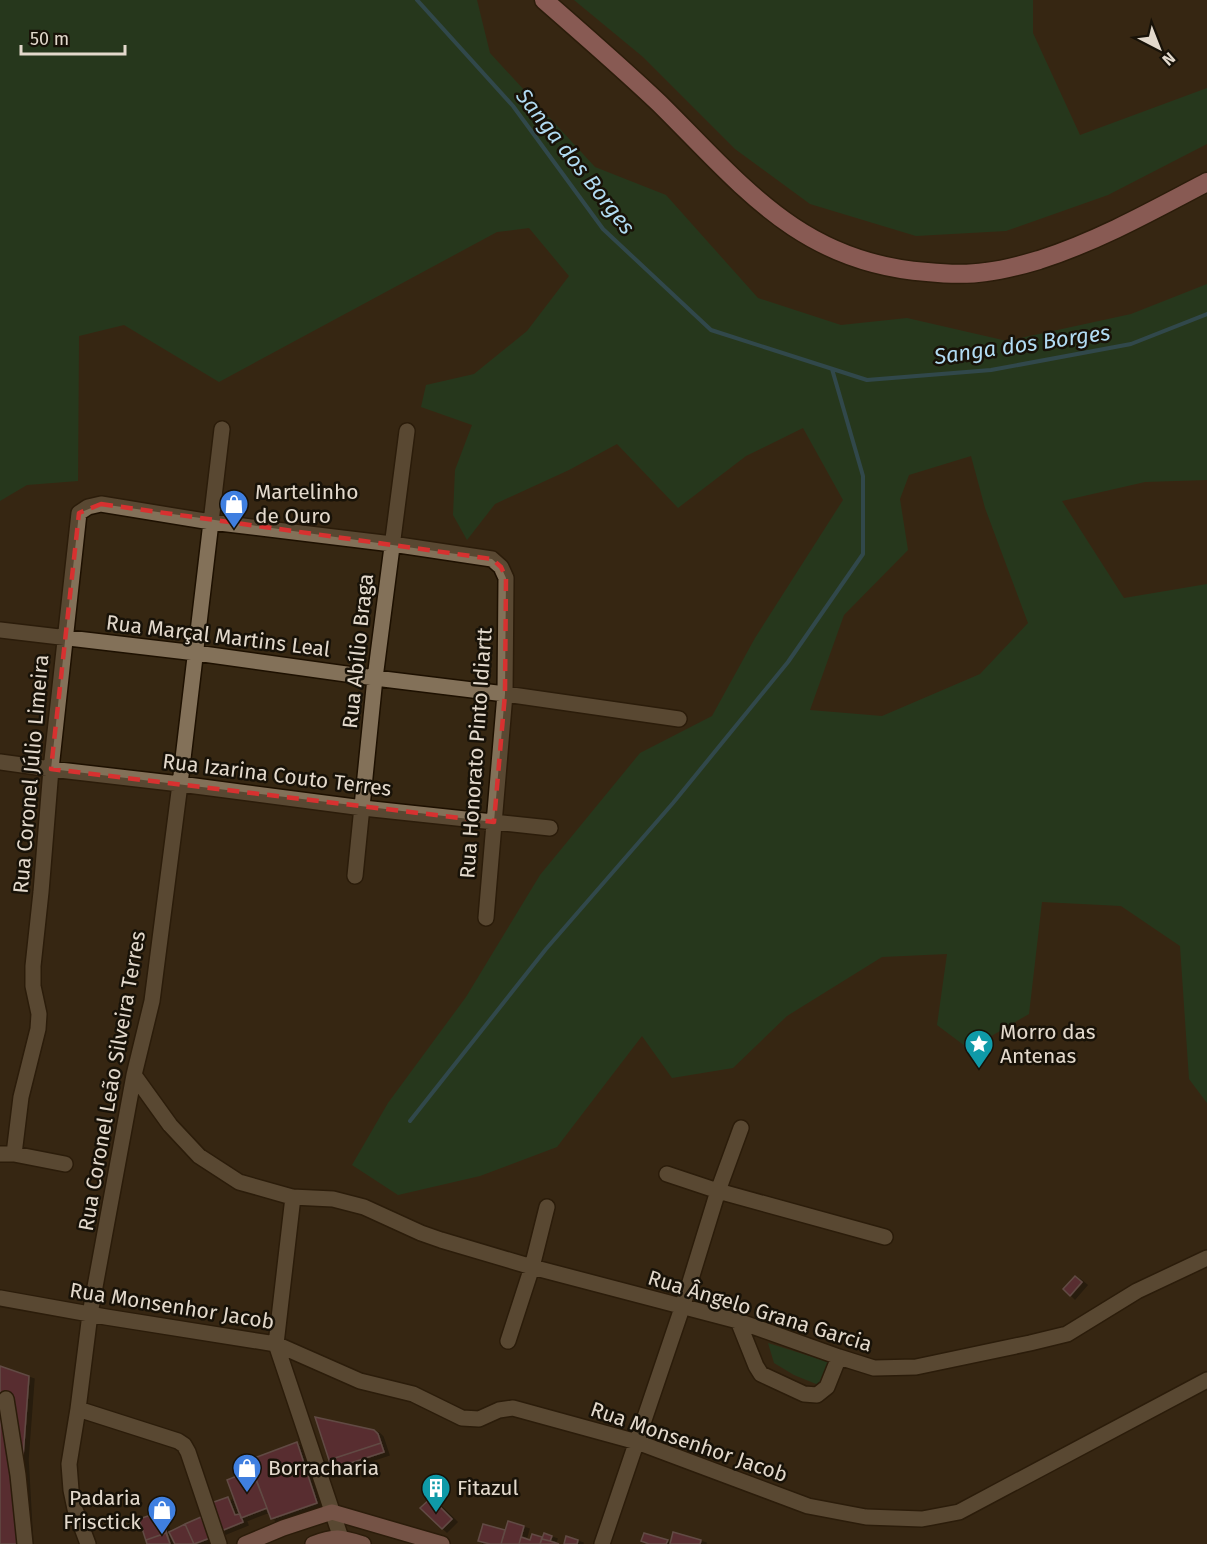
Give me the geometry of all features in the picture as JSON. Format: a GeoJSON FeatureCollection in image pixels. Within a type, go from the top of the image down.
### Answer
{"type":"FeatureCollection","features":[{"type":"Feature","properties":{"kind":"highway"},"geometry":{"type":"LineString","coordinates":[[544,0],[658,103],[718,164],[770,211],[816,242],[871,263],[909,271],[948,274],[986,272],[1023,265],[1067,251],[1109,233],[1207,182]]}},
{"type":"Feature","properties":{"kind":"main road"},"geometry":{"type":"LineString","coordinates":[[245,1544],[283,1528],[332,1512],[419,1541],[442,1544]]}},
{"type":"Feature","properties":{"kind":"main road"},"geometry":{"type":"LineString","coordinates":[[313,1544],[326,1539],[363,1544]]}},
{"type":"Feature","properties":{"kind":"street","name":"Rua Coronel Leão Silveira Terres"},"geometry":{"type":"LineString","coordinates":[[88,1544],[75,1509],[69,1464],[90,1314],[134,1075],[152,1001],[222,429]]}},
{"type":"Feature","properties":{"kind":"street","name":"Rua Abílio Braga"},"geometry":{"type":"LineString","coordinates":[[355,876],[375,678],[407,431]]}},
{"type":"Feature","properties":{"kind":"street","name":"Rua Coronel Júlio Limeira"},"geometry":{"type":"LineString","coordinates":[[7,1154],[38,1029],[39,1014],[33,986],[33,966],[64,638],[79,513],[88,507],[100,504],[211,522]]}},
{"type":"Feature","properties":{"kind":"street"},"geometry":{"type":"LineString","coordinates":[[211,522],[392,544]]}},
{"type":"Feature","properties":{"kind":"street","name":"Rua Honorato Pinto Idiartt"},"geometry":{"type":"LineString","coordinates":[[392,544],[492,559],[501,567],[506,578],[505,694],[486,918]]}},
{"type":"Feature","properties":{"kind":"street","name":"Rua Marçal Martins Leal"},"geometry":{"type":"LineString","coordinates":[[0,630],[196,653],[680,719]]}},
{"type":"Feature","properties":{"kind":"street","name":"Rua Izarina Couto Terres"},"geometry":{"type":"LineString","coordinates":[[0,762],[363,808],[550,828]]}},
{"type":"Feature","properties":{"kind":"street","name":"Rua Ângelo Grana Garcia"},"geometry":{"type":"LineString","coordinates":[[134,1075],[170,1125],[199,1156],[239,1182],[293,1197],[333,1199],[364,1207],[421,1233],[532,1267],[738,1321],[874,1368],[916,1366],[1067,1334],[1137,1291],[1207,1258]]}},
{"type":"Feature","properties":{"kind":"street"},"geometry":{"type":"LineString","coordinates":[[602,1544],[682,1308],[718,1191],[741,1128]]}},
{"type":"Feature","properties":{"kind":"street"},"geometry":{"type":"LineString","coordinates":[[7,1154],[65,1164]]}},
{"type":"Feature","properties":{"kind":"street"},"geometry":{"type":"LineString","coordinates":[[667,1174],[718,1191],[885,1237]]}},
{"type":"Feature","properties":{"kind":"street"},"geometry":{"type":"LineString","coordinates":[[293,1197],[276,1344],[341,1540]]}},
{"type":"Feature","properties":{"kind":"street"},"geometry":{"type":"LineString","coordinates":[[508,1341],[532,1267],[547,1207]]}},
{"type":"Feature","properties":{"kind":"street","name":"Rua Monsenhor Jacob"},"geometry":{"type":"LineString","coordinates":[[0,1298],[276,1344],[360,1381],[413,1394],[462,1418],[479,1419],[499,1410],[513,1408],[637,1442],[808,1506],[866,1517],[922,1519],[959,1512],[1207,1380]]}},
{"type":"Feature","properties":{"kind":"street"},"geometry":{"type":"LineString","coordinates":[[738,1321],[761,1374],[804,1394],[817,1395],[826,1387],[839,1357]]}},
{"type":"Feature","properties":{"kind":"street"},"geometry":{"type":"LineString","coordinates":[[6,1399],[18,1475],[25,1544]]}},
{"type":"Feature","properties":{"kind":"street"},"geometry":{"type":"LineString","coordinates":[[78,1409],[178,1441],[184,1445],[219,1544]]}},
{"type":"Feature","properties":{"kind":"highlighted area"},"geometry":{"type":"Polygon","coordinates":[[[101,504],[492,559],[501,567],[506,578],[505,694],[494,822],[51,769],[79,513],[101,504]]]}},
{"type":"Feature","properties":{"kind":"green space"},"geometry":{"type":"Polygon","coordinates":[[[0,0],[477,0],[490,53],[595,167],[666,195],[758,298],[841,325],[907,318],[1007,341],[1131,314],[1207,284],[1207,480],[1145,482],[1062,501],[1124,598],[1207,584],[1207,1103],[1189,1079],[1180,946],[1121,906],[1042,902],[1029,1014],[969,1049],[937,1025],[947,954],[882,957],[787,1016],[733,1068],[672,1078],[642,1036],[557,1147],[480,1176],[398,1195],[352,1165],[388,1103],[466,997],[540,875],[640,753],[712,716],[755,638],[843,500],[803,428],[746,456],[678,508],[617,444],[569,470],[495,504],[467,540],[453,515],[455,470],[472,425],[421,407],[426,385],[474,374],[527,331],[569,276],[529,228],[497,232],[219,382],[124,325],[79,336],[78,481],[27,485],[0,501],[0,0]],[[971,456],[909,475],[900,499],[908,550],[844,615],[810,710],[882,716],[980,674],[1028,623],[985,508],[971,456]]]}},
{"type":"Feature","properties":{"kind":"green space"},"geometry":{"type":"Polygon","coordinates":[[[574,0],[1033,0],[1033,33],[1080,135],[1207,88],[1207,144],[1108,195],[1006,231],[916,236],[810,204],[735,149],[643,57],[574,0]]]}},
{"type":"Feature","properties":{"kind":"green space"},"geometry":{"type":"Polygon","coordinates":[[[768,1343],[832,1363],[821,1386],[794,1375],[774,1363],[768,1343]]]}},
{"type":"Feature","properties":{"kind":"building"},"geometry":{"type":"Polygon","coordinates":[[[1075,1276],[1082,1282],[1070,1296],[1063,1289],[1075,1276]]]}},
{"type":"Feature","properties":{"kind":"building"},"geometry":{"type":"Polygon","coordinates":[[[0,1366],[29,1376],[23,1456],[28,1544],[0,1544],[0,1366]]]}},
{"type":"Feature","properties":{"kind":"building"},"geometry":{"type":"Polygon","coordinates":[[[315,1417],[374,1430],[381,1443],[329,1460],[315,1417]]]}},
{"type":"Feature","properties":{"kind":"building"},"geometry":{"type":"Polygon","coordinates":[[[297,1442],[317,1503],[271,1519],[249,1460],[297,1442]]]}},
{"type":"Feature","properties":{"kind":"building"},"geometry":{"type":"Polygon","coordinates":[[[381,1443],[384,1452],[332,1469],[329,1460],[381,1443]]]}},
{"type":"Feature","properties":{"kind":"building","name":"Borracharia"},"geometry":{"type":"Polygon","coordinates":[[[252,1470],[267,1508],[241,1518],[227,1480],[252,1470]]]}},
{"type":"Feature","properties":{"kind":"building"},"geometry":{"type":"Polygon","coordinates":[[[228,1497],[235,1515],[240,1514],[243,1522],[221,1531],[211,1503],[228,1497]]]}},
{"type":"Feature","properties":{"kind":"building","name":"Fitazul"},"geometry":{"type":"Polygon","coordinates":[[[431,1498],[452,1519],[442,1529],[420,1508],[431,1498]]]}},
{"type":"Feature","properties":{"kind":"building"},"geometry":{"type":"Polygon","coordinates":[[[160,1512],[170,1544],[147,1544],[139,1519],[160,1512]]]}},
{"type":"Feature","properties":{"kind":"building"},"geometry":{"type":"Polygon","coordinates":[[[201,1517],[210,1538],[194,1544],[185,1524],[201,1517]]]}},
{"type":"Feature","properties":{"kind":"building"},"geometry":{"type":"Polygon","coordinates":[[[508,1521],[524,1526],[519,1544],[501,1544],[508,1521]]]}},
{"type":"Feature","properties":{"kind":"building"},"geometry":{"type":"Polygon","coordinates":[[[185,1524],[194,1544],[175,1544],[169,1532],[185,1524]]]}},
{"type":"Feature","properties":{"kind":"building"},"geometry":{"type":"Polygon","coordinates":[[[483,1524],[505,1530],[501,1544],[478,1541],[483,1524]]]}},
{"type":"Feature","properties":{"kind":"building"},"geometry":{"type":"Polygon","coordinates":[[[673,1532],[701,1540],[700,1544],[670,1544],[673,1532]]]}},
{"type":"Feature","properties":{"kind":"building","name":"Padaria Frisctick"},"geometry":{"type":"Polygon","coordinates":[[[166,1533],[170,1544],[147,1544],[146,1540],[166,1533]]]}},
{"type":"Feature","properties":{"kind":"building"},"geometry":{"type":"Polygon","coordinates":[[[544,1533],[552,1536],[550,1541],[559,1544],[540,1544],[544,1533]]]}},
{"type":"Feature","properties":{"kind":"building"},"geometry":{"type":"Polygon","coordinates":[[[644,1533],[668,1540],[666,1544],[649,1544],[641,1541],[644,1533]]]}},
{"type":"Feature","properties":{"kind":"building"},"geometry":{"type":"Polygon","coordinates":[[[532,1534],[542,1537],[540,1544],[519,1544],[521,1537],[530,1540],[532,1534]]]}},
{"type":"Feature","properties":{"kind":"building"},"geometry":{"type":"Polygon","coordinates":[[[566,1536],[578,1540],[577,1544],[564,1544],[566,1536]]]}},
{"type":"Feature","properties":{"kind":"building"},"geometry":{"type":"Polygon","coordinates":[[[542,1539],[550,1541],[559,1544],[540,1544],[542,1539]]]}},
{"type":"Feature","properties":{"kind":"waterway","name":"Sanga dos Borges"},"geometry":{"type":"LineString","coordinates":[[417,0],[513,106],[603,229],[711,330],[867,380],[991,370],[1131,344],[1207,314]]}},
{"type":"Feature","properties":{"kind":"waterway"},"geometry":{"type":"LineString","coordinates":[[410,1121],[546,949],[673,803],[788,662],[863,554],[863,476],[832,369]]}},
{"type":"Feature","properties":{"kind":"place","name":"Martelinho de Ouro"},"geometry":{"type":"Point","coordinates":[234,530]}},
{"type":"Feature","properties":{"kind":"place","name":"Morro das Antenas"},"geometry":{"type":"Point","coordinates":[979,1070]}},
{"type":"Feature","properties":{"kind":"place","name":"Borracharia"},"geometry":{"type":"Point","coordinates":[247,1494]}},
{"type":"Feature","properties":{"kind":"place","name":"Fitazul"},"geometry":{"type":"Point","coordinates":[436,1514]}},
{"type":"Feature","properties":{"kind":"place","name":"Padaria Frisctick"},"geometry":{"type":"Point","coordinates":[162,1536]}}]}
